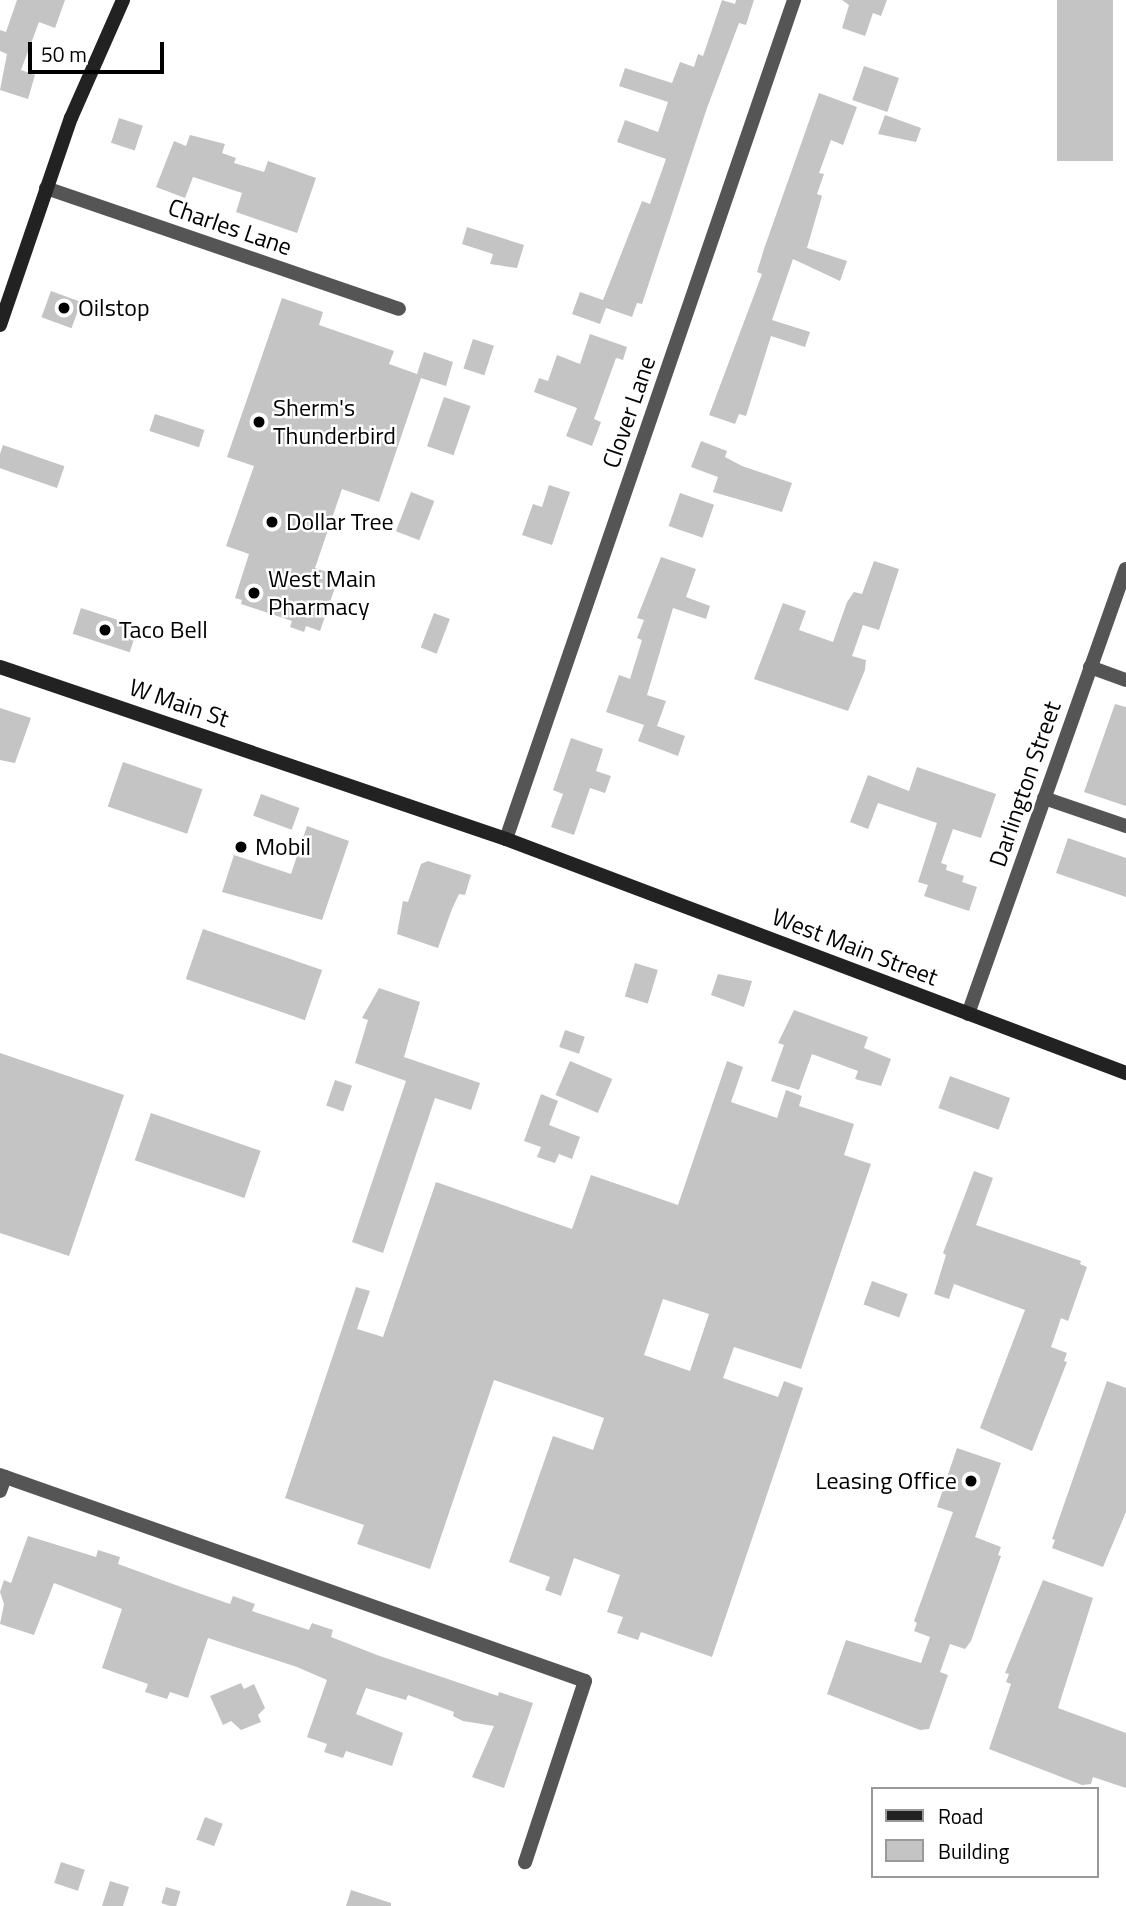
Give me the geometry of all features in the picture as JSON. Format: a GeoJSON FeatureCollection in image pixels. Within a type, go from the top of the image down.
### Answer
{"type":"FeatureCollection","features":[{"type":"Feature","properties":{"kind":"main road"},"geometry":{"type":"LineString","coordinates":[[0,325],[71,118],[123,0]]}},
{"type":"Feature","properties":{"kind":"main road","name":"W Main St"},"geometry":{"type":"LineString","coordinates":[[0,667],[506,839]]}},
{"type":"Feature","properties":{"kind":"main road","name":"West Main Street"},"geometry":{"type":"LineString","coordinates":[[506,839],[1126,1073]]}},
{"type":"Feature","properties":{"kind":"street","name":"Clover Lane"},"geometry":{"type":"LineString","coordinates":[[506,839],[794,0]]}},
{"type":"Feature","properties":{"kind":"street","name":"Charles Lane"},"geometry":{"type":"LineString","coordinates":[[46,188],[399,309]]}},
{"type":"Feature","properties":{"kind":"street","name":"Darlington Street"},"geometry":{"type":"LineString","coordinates":[[968,1014],[1126,569]]}},
{"type":"Feature","properties":{"kind":"street"},"geometry":{"type":"LineString","coordinates":[[1090,667],[1126,680]]}},
{"type":"Feature","properties":{"kind":"street"},"geometry":{"type":"LineString","coordinates":[[1044,797],[1126,826]]}},
{"type":"Feature","properties":{"kind":"street"},"geometry":{"type":"LineString","coordinates":[[2,1481],[585,1681],[525,1862]]}},
{"type":"Feature","properties":{"kind":"building"},"geometry":{"type":"Polygon","coordinates":[[[17,0],[65,0],[55,28],[39,22],[21,70],[35,75],[28,99],[0,90],[7,54],[0,51],[0,30],[6,32],[17,0]]]}},
{"type":"Feature","properties":{"kind":"building"},"geometry":{"type":"Polygon","coordinates":[[[722,0],[735,4],[736,0],[754,0],[746,25],[739,23],[707,108],[642,304],[637,303],[632,317],[606,308],[600,324],[572,314],[580,292],[603,300],[642,201],[650,204],[666,159],[617,142],[625,120],[658,132],[668,102],[619,86],[625,68],[672,83],[680,62],[694,67],[698,54],[703,56],[722,0]]]}},
{"type":"Feature","properties":{"kind":"building"},"geometry":{"type":"Polygon","coordinates":[[[842,0],[887,0],[881,16],[873,13],[865,36],[842,28],[849,5],[842,0]]]}},
{"type":"Feature","properties":{"kind":"building"},"geometry":{"type":"Polygon","coordinates":[[[1057,0],[1113,0],[1113,161],[1057,161],[1057,0]]]}},
{"type":"Feature","properties":{"kind":"building"},"geometry":{"type":"Polygon","coordinates":[[[864,66],[899,78],[887,112],[852,100],[864,66]]]}},
{"type":"Feature","properties":{"kind":"building"},"geometry":{"type":"Polygon","coordinates":[[[819,93],[857,107],[843,145],[831,140],[819,173],[824,174],[817,194],[822,196],[807,248],[847,261],[840,281],[793,259],[772,320],[810,332],[805,347],[771,336],[746,416],[739,414],[735,424],[709,415],[762,274],[757,272],[764,249],[819,93]]]}},
{"type":"Feature","properties":{"kind":"building"},"geometry":{"type":"Polygon","coordinates":[[[885,115],[921,128],[916,142],[878,134],[885,115]]]}},
{"type":"Feature","properties":{"kind":"building"},"geometry":{"type":"Polygon","coordinates":[[[119,118],[143,126],[135,150],[111,143],[119,118]]]}},
{"type":"Feature","properties":{"kind":"building"},"geometry":{"type":"Polygon","coordinates":[[[190,135],[225,144],[222,153],[236,158],[234,163],[264,172],[268,161],[316,178],[297,233],[236,212],[242,193],[193,177],[185,198],[156,187],[174,141],[186,146],[190,135]]]}},
{"type":"Feature","properties":{"kind":"building"},"geometry":{"type":"Polygon","coordinates":[[[467,227],[524,245],[517,268],[490,264],[493,254],[462,244],[467,227]]]}},
{"type":"Feature","properties":{"kind":"building","name":"Oilstop"},"geometry":{"type":"Polygon","coordinates":[[[51,291],[81,302],[71,328],[41,317],[51,291]]]}},
{"type":"Feature","properties":{"kind":"building"},"geometry":{"type":"Polygon","coordinates":[[[282,298],[323,312],[319,325],[394,351],[389,364],[417,374],[424,352],[453,362],[446,386],[421,378],[379,502],[342,489],[315,568],[339,576],[320,631],[306,626],[304,632],[290,627],[292,621],[241,604],[242,600],[235,598],[249,554],[226,546],[254,466],[227,457],[282,298]]]}},
{"type":"Feature","properties":{"kind":"building"},"geometry":{"type":"Polygon","coordinates":[[[590,334],[627,347],[623,360],[616,358],[594,419],[601,422],[592,446],[566,436],[577,408],[534,392],[539,378],[548,381],[557,355],[580,364],[590,334]]]}},
{"type":"Feature","properties":{"kind":"building"},"geometry":{"type":"Polygon","coordinates":[[[473,339],[494,346],[484,375],[463,368],[473,339]]]}},
{"type":"Feature","properties":{"kind":"building"},"geometry":{"type":"Polygon","coordinates":[[[444,397],[470,406],[454,455],[427,446],[444,397]]]}},
{"type":"Feature","properties":{"kind":"building"},"geometry":{"type":"Polygon","coordinates":[[[155,414],[204,430],[199,447],[149,431],[155,414]]]}},
{"type":"Feature","properties":{"kind":"building"},"geometry":{"type":"Polygon","coordinates":[[[701,441],[727,451],[725,457],[742,466],[792,483],[782,512],[713,492],[718,477],[691,467],[701,441]]]}},
{"type":"Feature","properties":{"kind":"building"},"geometry":{"type":"Polygon","coordinates":[[[3,445],[64,466],[57,488],[0,468],[3,445]]]}},
{"type":"Feature","properties":{"kind":"building"},"geometry":{"type":"Polygon","coordinates":[[[549,485],[570,492],[552,545],[522,535],[533,504],[542,507],[549,485]]]}},
{"type":"Feature","properties":{"kind":"building"},"geometry":{"type":"Polygon","coordinates":[[[411,492],[434,501],[419,540],[396,531],[411,492]]]}},
{"type":"Feature","properties":{"kind":"building"},"geometry":{"type":"Polygon","coordinates":[[[680,493],[714,505],[703,538],[669,526],[680,493]]]}},
{"type":"Feature","properties":{"kind":"building"},"geometry":{"type":"Polygon","coordinates":[[[661,557],[696,569],[686,597],[710,606],[706,619],[673,608],[647,695],[666,701],[657,726],[685,736],[678,756],[638,741],[644,725],[606,712],[619,675],[630,679],[642,640],[637,638],[644,620],[637,618],[661,557]]]}},
{"type":"Feature","properties":{"kind":"building"},"geometry":{"type":"Polygon","coordinates":[[[874,561],[899,569],[879,630],[863,625],[852,656],[866,660],[865,670],[848,711],[754,679],[783,603],[806,611],[799,630],[833,642],[847,602],[854,592],[862,594],[874,561]]]}},
{"type":"Feature","properties":{"kind":"building","name":"Taco Bell"},"geometry":{"type":"Polygon","coordinates":[[[81,608],[138,627],[130,652],[73,634],[81,608]]]}},
{"type":"Feature","properties":{"kind":"building"},"geometry":{"type":"Polygon","coordinates":[[[434,613],[450,619],[437,654],[421,648],[434,613]]]}},
{"type":"Feature","properties":{"kind":"building"},"geometry":{"type":"Polygon","coordinates":[[[1115,704],[1126,707],[1126,806],[1084,792],[1115,704]]]}},
{"type":"Feature","properties":{"kind":"building"},"geometry":{"type":"Polygon","coordinates":[[[0,708],[31,718],[15,763],[0,760],[0,708]]]}},
{"type":"Feature","properties":{"kind":"building"},"geometry":{"type":"Polygon","coordinates":[[[571,738],[603,749],[596,771],[611,776],[605,793],[590,788],[574,835],[551,827],[563,794],[553,790],[571,738]]]}},
{"type":"Feature","properties":{"kind":"building"},"geometry":{"type":"Polygon","coordinates":[[[123,762],[202,789],[187,834],[108,806],[123,762]]]}},
{"type":"Feature","properties":{"kind":"building"},"geometry":{"type":"Polygon","coordinates":[[[917,767],[996,794],[981,838],[953,829],[941,863],[947,865],[946,870],[964,876],[962,882],[977,887],[969,911],[924,896],[928,885],[918,882],[937,823],[878,803],[868,829],[850,822],[868,775],[909,791],[917,767]]]}},
{"type":"Feature","properties":{"kind":"building"},"geometry":{"type":"Polygon","coordinates":[[[261,794],[300,808],[292,830],[253,816],[261,794]]]}},
{"type":"Feature","properties":{"kind":"building"},"geometry":{"type":"Polygon","coordinates":[[[307,826],[349,841],[322,920],[222,892],[234,855],[291,874],[307,826]]]}},
{"type":"Feature","properties":{"kind":"building"},"geometry":{"type":"Polygon","coordinates":[[[1068,838],[1126,858],[1126,897],[1056,873],[1068,838]]]}},
{"type":"Feature","properties":{"kind":"building"},"geometry":{"type":"Polygon","coordinates":[[[428,861],[471,875],[465,895],[459,894],[452,909],[438,948],[397,934],[403,901],[408,902],[421,864],[428,861]]]}},
{"type":"Feature","properties":{"kind":"building"},"geometry":{"type":"Polygon","coordinates":[[[203,929],[322,970],[305,1020],[186,979],[203,929]]]}},
{"type":"Feature","properties":{"kind":"building"},"geometry":{"type":"Polygon","coordinates":[[[635,963],[658,970],[648,1003],[625,996],[635,963]]]}},
{"type":"Feature","properties":{"kind":"building"},"geometry":{"type":"Polygon","coordinates":[[[718,974],[752,981],[744,1007],[711,995],[718,974]]]}},
{"type":"Feature","properties":{"kind":"building"},"geometry":{"type":"Polygon","coordinates":[[[379,988],[420,1002],[404,1057],[480,1083],[471,1110],[435,1098],[383,1253],[352,1242],[406,1081],[355,1063],[368,1020],[362,1018],[379,988]]]}},
{"type":"Feature","properties":{"kind":"building"},"geometry":{"type":"Polygon","coordinates":[[[794,1010],[868,1037],[864,1048],[891,1059],[881,1086],[855,1079],[858,1071],[812,1054],[799,1090],[771,1081],[784,1045],[778,1043],[794,1010]]]}},
{"type":"Feature","properties":{"kind":"building"},"geometry":{"type":"Polygon","coordinates":[[[565,1030],[585,1037],[579,1054],[559,1047],[565,1030]]]}},
{"type":"Feature","properties":{"kind":"building"},"geometry":{"type":"Polygon","coordinates":[[[0,1053],[124,1095],[69,1256],[0,1233],[0,1053]]]}},
{"type":"Feature","properties":{"kind":"building"},"geometry":{"type":"Polygon","coordinates":[[[570,1061],[612,1079],[598,1113],[556,1095],[570,1061]]]}},
{"type":"Feature","properties":{"kind":"building"},"geometry":{"type":"Polygon","coordinates":[[[727,1061],[743,1067],[731,1102],[777,1118],[786,1090],[802,1096],[799,1106],[854,1124],[844,1155],[871,1164],[801,1369],[734,1347],[723,1378],[778,1397],[784,1381],[803,1388],[712,1657],[641,1632],[638,1640],[617,1633],[623,1617],[607,1612],[620,1575],[574,1558],[561,1596],[545,1590],[550,1577],[509,1562],[553,1436],[593,1450],[604,1418],[494,1380],[430,1569],[357,1544],[364,1525],[285,1498],[356,1287],[370,1291],[357,1329],[383,1337],[436,1182],[572,1229],[591,1175],[678,1205],[727,1061]],[[663,1299],[644,1355],[690,1371],[709,1314],[663,1299]]]}},
{"type":"Feature","properties":{"kind":"building"},"geometry":{"type":"Polygon","coordinates":[[[950,1076],[1010,1098],[999,1130],[938,1108],[950,1076]]]}},
{"type":"Feature","properties":{"kind":"building"},"geometry":{"type":"Polygon","coordinates":[[[335,1080],[352,1086],[343,1111],[326,1106],[335,1080]]]}},
{"type":"Feature","properties":{"kind":"building"},"geometry":{"type":"Polygon","coordinates":[[[541,1094],[558,1101],[549,1125],[580,1137],[572,1159],[559,1154],[555,1163],[537,1157],[541,1147],[524,1141],[541,1094]]]}},
{"type":"Feature","properties":{"kind":"building"},"geometry":{"type":"Polygon","coordinates":[[[151,1113],[261,1151],[244,1198],[135,1160],[151,1113]]]}},
{"type":"Feature","properties":{"kind":"building"},"geometry":{"type":"Polygon","coordinates":[[[974,1171],[993,1178],[976,1225],[1081,1261],[1080,1264],[1087,1267],[1068,1321],[1061,1318],[1051,1347],[1067,1353],[1064,1361],[1067,1362],[1032,1451],[980,1428],[1025,1310],[954,1284],[949,1299],[934,1294],[946,1255],[943,1253],[974,1171]]]}},
{"type":"Feature","properties":{"kind":"building"},"geometry":{"type":"Polygon","coordinates":[[[872,1281],[908,1294],[899,1317],[863,1304],[872,1281]]]}},
{"type":"Feature","properties":{"kind":"building"},"geometry":{"type":"Polygon","coordinates":[[[1107,1381],[1126,1388],[1126,1512],[1103,1567],[1052,1548],[1055,1540],[1052,1539],[1107,1381]]]}},
{"type":"Feature","properties":{"kind":"building"},"geometry":{"type":"Polygon","coordinates":[[[957,1448],[1001,1463],[975,1537],[1001,1547],[998,1555],[1001,1556],[971,1641],[965,1649],[950,1644],[940,1672],[948,1675],[929,1729],[920,1730],[827,1694],[846,1640],[921,1663],[930,1637],[914,1631],[917,1623],[914,1621],[953,1512],[937,1507],[957,1448]]]}},
{"type":"Feature","properties":{"kind":"building"},"geometry":{"type":"Polygon","coordinates":[[[28,1536],[96,1557],[98,1550],[120,1557],[118,1564],[184,1588],[230,1604],[233,1596],[255,1604],[252,1611],[309,1630],[312,1623],[333,1630],[331,1637],[377,1655],[498,1696],[499,1692],[533,1703],[504,1788],[472,1777],[494,1726],[463,1721],[453,1716],[454,1712],[408,1695],[406,1700],[366,1688],[356,1714],[403,1733],[392,1766],[346,1751],[343,1758],[324,1752],[327,1744],[307,1737],[327,1680],[297,1667],[208,1638],[188,1698],[170,1692],[167,1699],[145,1692],[148,1684],[102,1668],[122,1609],[54,1583],[34,1635],[0,1624],[4,1604],[0,1592],[4,1580],[11,1583],[28,1536]]]}},
{"type":"Feature","properties":{"kind":"building"},"geometry":{"type":"Polygon","coordinates":[[[1043,1580],[1093,1598],[1058,1708],[1126,1733],[1126,1788],[1093,1777],[1091,1784],[1082,1785],[989,1749],[1011,1684],[1006,1682],[1009,1674],[1005,1673],[1043,1580]]]}},
{"type":"Feature","properties":{"kind":"building"},"geometry":{"type":"Polygon","coordinates":[[[241,1683],[244,1689],[254,1684],[265,1708],[258,1715],[261,1722],[241,1730],[231,1721],[223,1725],[210,1696],[241,1683]]]}},
{"type":"Feature","properties":{"kind":"building"},"geometry":{"type":"Polygon","coordinates":[[[205,1817],[223,1824],[214,1846],[196,1839],[205,1817]]]}},
{"type":"Feature","properties":{"kind":"building"},"geometry":{"type":"Polygon","coordinates":[[[61,1862],[85,1870],[78,1891],[54,1883],[61,1862]]]}},
{"type":"Feature","properties":{"kind":"building"},"geometry":{"type":"Polygon","coordinates":[[[110,1881],[129,1887],[123,1906],[102,1906],[110,1881]]]}},
{"type":"Feature","properties":{"kind":"building"},"geometry":{"type":"Polygon","coordinates":[[[166,1887],[180,1891],[176,1906],[161,1903],[166,1887]]]}},
{"type":"Feature","properties":{"kind":"building"},"geometry":{"type":"Polygon","coordinates":[[[351,1890],[391,1903],[391,1906],[346,1906],[351,1890]]]}},
{"type":"Feature","properties":{"kind":"place","name":"Oilstop"},"geometry":{"type":"Point","coordinates":[64,308]}},
{"type":"Feature","properties":{"kind":"place","name":"Sherm's Thunderbird"},"geometry":{"type":"Point","coordinates":[259,422]}},
{"type":"Feature","properties":{"kind":"place","name":"Dollar Tree"},"geometry":{"type":"Point","coordinates":[272,522]}},
{"type":"Feature","properties":{"kind":"place","name":"West Main Pharmacy"},"geometry":{"type":"Point","coordinates":[254,593]}},
{"type":"Feature","properties":{"kind":"place","name":"Taco Bell"},"geometry":{"type":"Point","coordinates":[105,630]}},
{"type":"Feature","properties":{"kind":"place","name":"Mobil"},"geometry":{"type":"Point","coordinates":[241,847]}},
{"type":"Feature","properties":{"kind":"place","name":"Leasing Office"},"geometry":{"type":"Point","coordinates":[971,1481]}}]}
